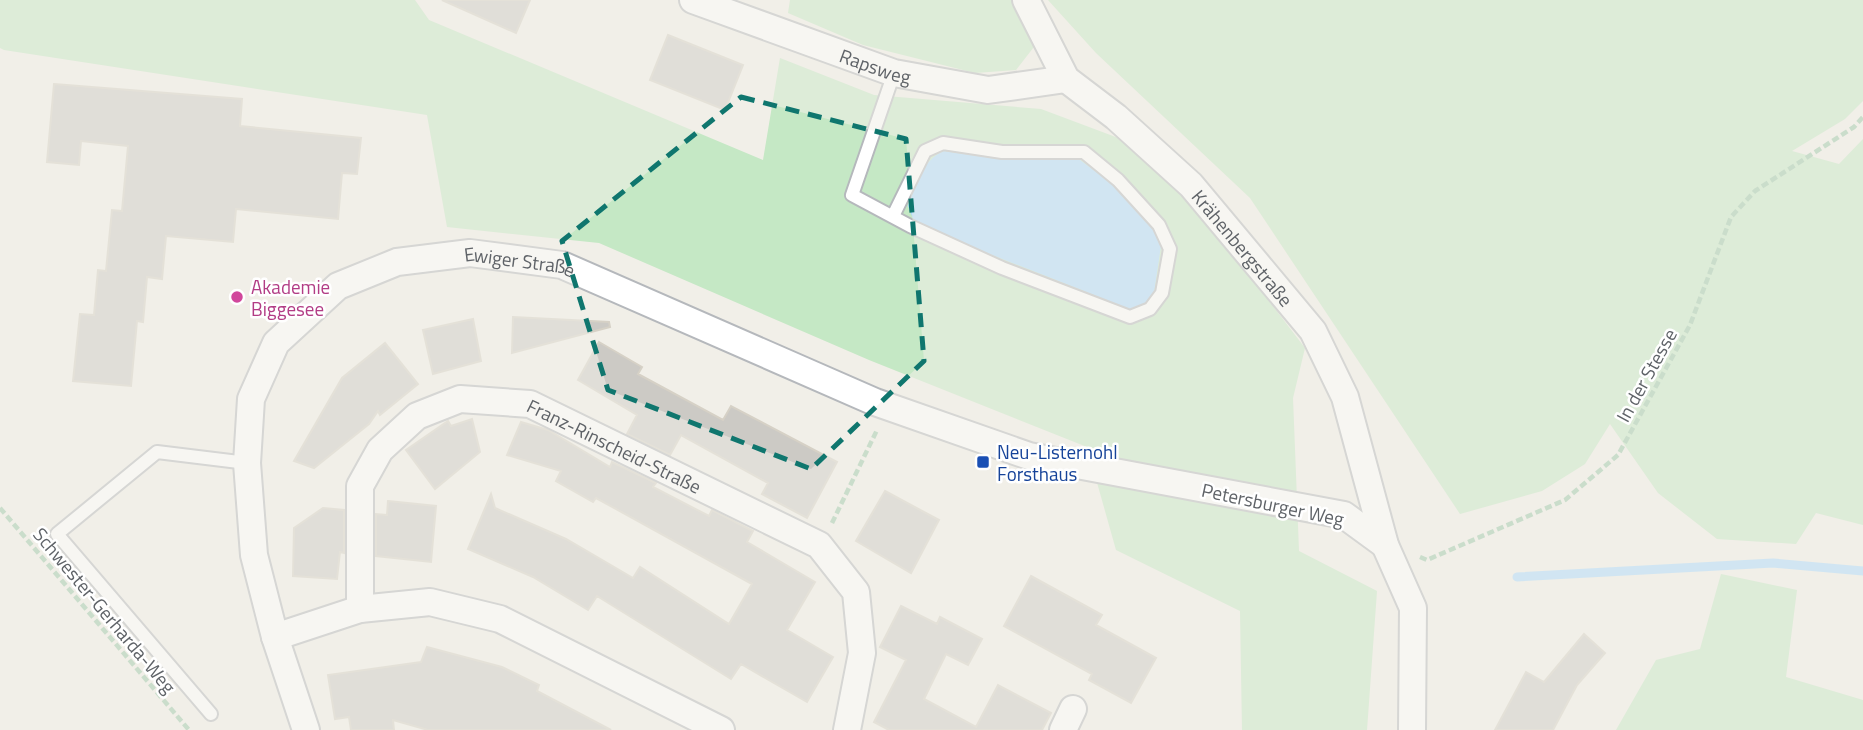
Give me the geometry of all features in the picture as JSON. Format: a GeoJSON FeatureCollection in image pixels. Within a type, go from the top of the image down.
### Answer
{"type":"FeatureCollection","features":[{"type":"Feature","properties":{"kind":"street","name":"Rapsweg"},"geometry":{"type":"LineString","coordinates":[[693,0],[894,73],[988,90],[1066,79]]}},
{"type":"Feature","properties":{"kind":"street","name":"Krähenbergstraße"},"geometry":{"type":"LineString","coordinates":[[1026,0],[1066,79],[1116,117],[1191,185],[1313,331],[1345,397],[1385,545],[1413,608],[1412,730]]}},
{"type":"Feature","properties":{"kind":"street","name":"Ewiger Straße"},"geometry":{"type":"LineString","coordinates":[[306,730],[275,637],[254,555],[247,463],[251,399],[276,343],[338,286],[397,262],[470,253],[562,265],[875,402],[1029,456],[1153,479]]}},
{"type":"Feature","properties":{"kind":"street","name":"Franz-Rinscheid-Straße"},"geometry":{"type":"LineString","coordinates":[[360,609],[360,486],[380,450],[417,416],[460,399],[530,404],[819,545],[856,592],[862,653],[848,730]]}},
{"type":"Feature","properties":{"kind":"street","name":"Petersburger Weg"},"geometry":{"type":"LineString","coordinates":[[1153,479],[1344,515],[1385,545]]}},
{"type":"Feature","properties":{"kind":"street"},"geometry":{"type":"LineString","coordinates":[[275,637],[360,609],[430,602],[499,619],[720,730]]}},
{"type":"Feature","properties":{"kind":"lane"},"geometry":{"type":"LineString","coordinates":[[893,216],[925,150],[943,143],[1002,152],[1084,152],[1118,180],[1159,225],[1170,249],[1162,293],[1150,309],[1129,317],[1002,268],[893,216],[852,195],[894,73]]}},
{"type":"Feature","properties":{"kind":"lane"},"geometry":{"type":"LineString","coordinates":[[211,714],[57,534],[157,452],[247,463]]}},
{"type":"Feature","properties":{"kind":"path","name":"In der Stesse"},"geometry":{"type":"LineString","coordinates":[[1385,545],[1427,560],[1564,500],[1618,454],[1690,325],[1731,217],[1755,191],[1854,127],[1863,117]]}},
{"type":"Feature","properties":{"kind":"path"},"geometry":{"type":"LineString","coordinates":[[819,545],[866,453]]}},
{"type":"Feature","properties":{"kind":"path","name":"Schwester-Gerharda-Weg"},"geometry":{"type":"LineString","coordinates":[[0,508],[189,730]]}},
{"type":"Feature","properties":{"kind":"highlighted area"},"geometry":{"type":"Polygon","coordinates":[[[741,97],[906,139],[924,361],[811,469],[608,390],[562,241],[741,97]]]}},
{"type":"Feature","properties":{"kind":"green space"},"geometry":{"type":"Polygon","coordinates":[[[0,0],[415,0],[429,20],[763,160],[780,58],[874,95],[1041,109],[1121,139],[1205,217],[1305,348],[1293,398],[1299,551],[1377,591],[1367,730],[1242,730],[1240,611],[1116,550],[1087,447],[869,360],[599,243],[447,227],[427,115],[4,50],[0,48],[0,0]]]}},
{"type":"Feature","properties":{"kind":"green space"},"geometry":{"type":"Polygon","coordinates":[[[790,0],[1015,0],[1037,43],[1016,70],[975,73],[863,45],[788,13],[790,0]]]}},
{"type":"Feature","properties":{"kind":"green space"},"geometry":{"type":"Polygon","coordinates":[[[1048,0],[1863,0],[1863,101],[1845,119],[1792,151],[1839,164],[1863,139],[1863,525],[1816,513],[1796,544],[1717,539],[1658,493],[1610,424],[1585,464],[1542,491],[1460,514],[1250,198],[1096,53],[1048,0]]]}},
{"type":"Feature","properties":{"kind":"green space"},"geometry":{"type":"Polygon","coordinates":[[[1721,574],[1797,590],[1786,677],[1863,700],[1863,730],[1616,730],[1656,660],[1700,649],[1721,574]]]}},
{"type":"Feature","properties":{"kind":"water"},"geometry":{"type":"Polygon","coordinates":[[[944,151],[998,159],[1080,160],[1115,186],[1153,226],[1161,246],[1154,293],[1143,307],[1132,310],[914,221],[908,206],[917,182],[930,160],[944,151]]]}},
{"type":"Feature","properties":{"kind":"building"},"geometry":{"type":"Polygon","coordinates":[[[442,0],[530,0],[516,33],[442,0]]]}},
{"type":"Feature","properties":{"kind":"building"},"geometry":{"type":"Polygon","coordinates":[[[668,35],[743,65],[725,110],[650,80],[668,35]]]}},
{"type":"Feature","properties":{"kind":"building"},"geometry":{"type":"Polygon","coordinates":[[[54,84],[242,99],[240,126],[361,138],[357,174],[342,173],[338,219],[236,209],[233,242],[166,236],[162,279],[147,277],[143,322],[137,321],[131,386],[73,381],[80,314],[94,315],[98,270],[106,271],[112,210],[122,211],[128,146],[81,141],[79,165],[47,162],[54,84]]]}},
{"type":"Feature","properties":{"kind":"building"},"geometry":{"type":"Polygon","coordinates":[[[513,317],[609,322],[610,327],[512,353],[513,317]]]}},
{"type":"Feature","properties":{"kind":"building"},"geometry":{"type":"Polygon","coordinates":[[[473,319],[481,361],[433,374],[423,330],[473,319]]]}},
{"type":"Feature","properties":{"kind":"building"},"geometry":{"type":"Polygon","coordinates":[[[599,342],[642,367],[638,374],[723,420],[731,406],[837,462],[807,518],[762,494],[768,483],[681,435],[670,455],[627,434],[637,415],[578,380],[599,342]]]}},
{"type":"Feature","properties":{"kind":"building"},"geometry":{"type":"Polygon","coordinates":[[[385,343],[418,384],[380,415],[378,411],[369,424],[314,468],[294,461],[342,378],[385,343]]]}},
{"type":"Feature","properties":{"kind":"building"},"geometry":{"type":"Polygon","coordinates":[[[472,419],[480,452],[435,489],[406,450],[448,421],[451,426],[472,419]]]}},
{"type":"Feature","properties":{"kind":"building"},"geometry":{"type":"Polygon","coordinates":[[[521,422],[548,430],[610,467],[612,462],[656,483],[653,487],[709,516],[712,510],[753,531],[747,542],[815,582],[787,630],[833,657],[807,702],[741,664],[731,679],[597,596],[588,610],[533,577],[468,549],[491,494],[495,508],[566,539],[633,578],[640,567],[729,624],[752,584],[596,498],[593,502],[556,481],[561,471],[507,455],[521,422]]]}},
{"type":"Feature","properties":{"kind":"building"},"geometry":{"type":"Polygon","coordinates":[[[885,491],[939,520],[911,573],[856,541],[885,491]]]}},
{"type":"Feature","properties":{"kind":"building"},"geometry":{"type":"Polygon","coordinates":[[[388,501],[436,506],[431,562],[376,556],[376,514],[387,515],[388,501]]]}},
{"type":"Feature","properties":{"kind":"building"},"geometry":{"type":"Polygon","coordinates":[[[323,508],[344,510],[344,553],[340,552],[337,579],[293,576],[294,528],[323,508]]]}},
{"type":"Feature","properties":{"kind":"building"},"geometry":{"type":"Polygon","coordinates":[[[1031,576],[1102,615],[1096,625],[1156,658],[1131,703],[1089,680],[1092,674],[1004,626],[1031,576]]]}},
{"type":"Feature","properties":{"kind":"building"},"geometry":{"type":"Polygon","coordinates":[[[901,606],[937,624],[940,617],[982,639],[968,665],[946,654],[924,699],[976,727],[998,685],[1051,713],[1042,730],[889,730],[874,722],[906,660],[880,647],[901,606]]]}},
{"type":"Feature","properties":{"kind":"building"},"geometry":{"type":"Polygon","coordinates":[[[1584,634],[1605,653],[1577,685],[1553,730],[1495,730],[1526,672],[1544,682],[1584,634]]]}},
{"type":"Feature","properties":{"kind":"building"},"geometry":{"type":"Polygon","coordinates":[[[427,647],[502,667],[539,685],[537,691],[611,730],[428,730],[393,720],[394,730],[351,730],[349,717],[335,719],[328,675],[421,662],[427,647]]]}},
{"type":"Feature","properties":{"kind":"waterway"},"geometry":{"type":"LineString","coordinates":[[1517,577],[1773,563],[1863,571]]}},
{"type":"Feature","properties":{"kind":"place","name":"Akademie Biggesee"},"geometry":{"type":"Point","coordinates":[237,297]}},
{"type":"Feature","properties":{"kind":"place","name":"Neu-Listernohl Forsthaus"},"geometry":{"type":"Point","coordinates":[983,462]}}]}
